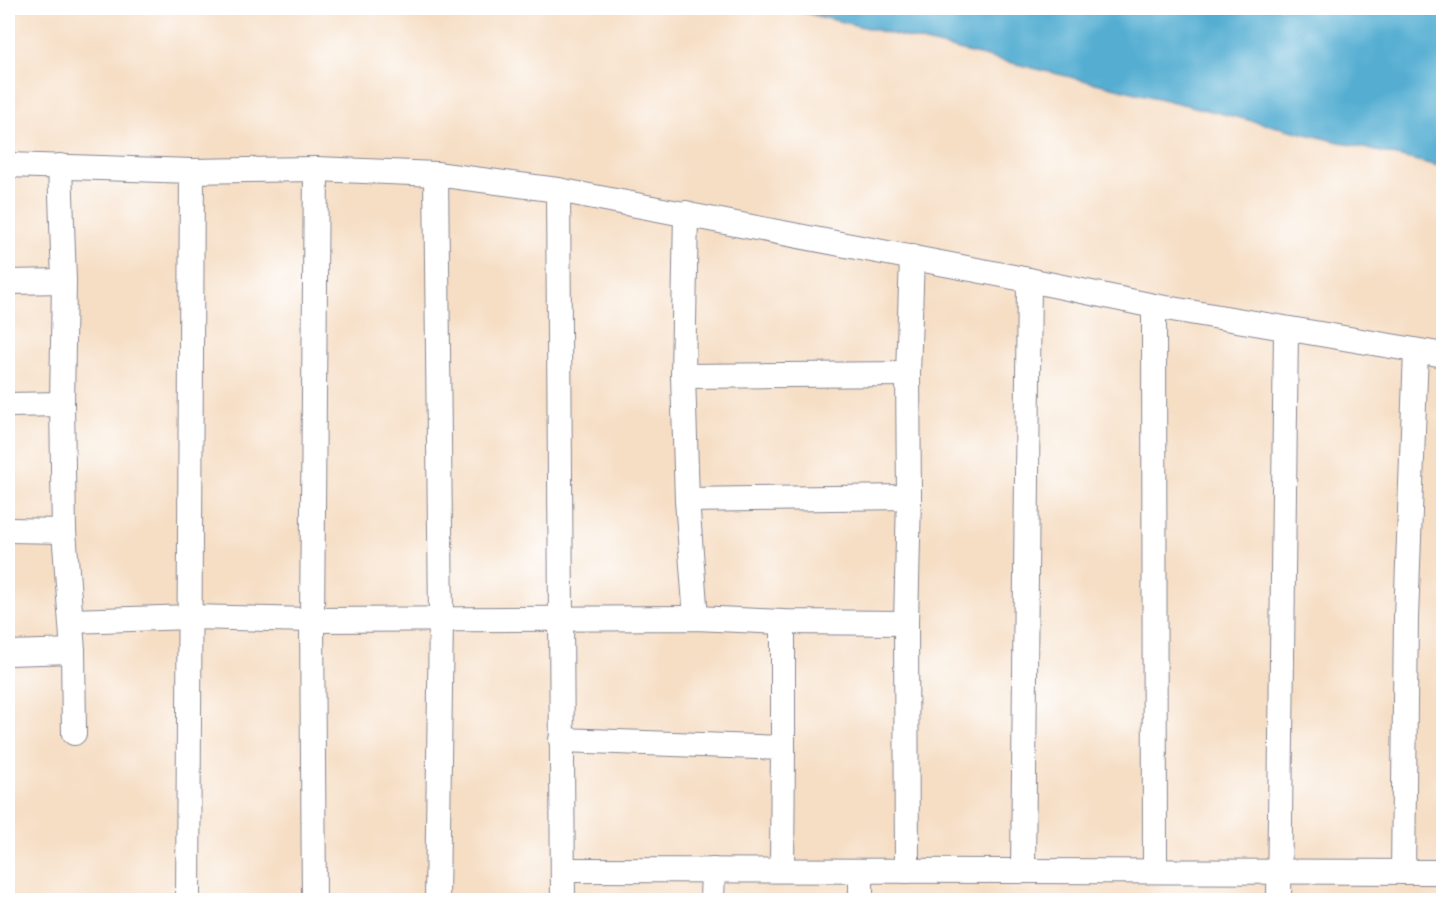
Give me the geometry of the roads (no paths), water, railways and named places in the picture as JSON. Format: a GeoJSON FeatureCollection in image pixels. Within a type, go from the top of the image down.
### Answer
{"type":"FeatureCollection","features":[{"type":"Feature","properties":{"kind":"street"},"geometry":{"type":"LineString","coordinates":[[8,165],[192,171],[316,169],[436,174],[558,190],[686,213],[1154,306],[1443,355]]}},
{"type":"Feature","properties":{"kind":"street"},"geometry":{"type":"LineString","coordinates":[[60,166],[64,281],[62,404],[64,531],[73,651],[74,733]]}},
{"type":"Feature","properties":{"kind":"street"},"geometry":{"type":"LineString","coordinates":[[314,900],[312,620],[316,169]]}},
{"type":"Feature","properties":{"kind":"street"},"geometry":{"type":"LineString","coordinates":[[188,900],[192,171]]}},
{"type":"Feature","properties":{"kind":"street"},"geometry":{"type":"LineString","coordinates":[[436,174],[441,619],[437,900]]}},
{"type":"Feature","properties":{"kind":"street"},"geometry":{"type":"LineString","coordinates":[[558,190],[563,900]]}},
{"type":"Feature","properties":{"kind":"street"},"geometry":{"type":"LineString","coordinates":[[686,213],[684,376],[687,500],[696,618]]}},
{"type":"Feature","properties":{"kind":"street"},"geometry":{"type":"LineString","coordinates":[[907,871],[908,374],[912,257]]}},
{"type":"Feature","properties":{"kind":"street"},"geometry":{"type":"LineString","coordinates":[[1023,871],[1029,280]]}},
{"type":"Feature","properties":{"kind":"street"},"geometry":{"type":"LineString","coordinates":[[8,282],[64,281]]}},
{"type":"Feature","properties":{"kind":"street"},"geometry":{"type":"LineString","coordinates":[[1154,306],[1155,871]]}},
{"type":"Feature","properties":{"kind":"street"},"geometry":{"type":"LineString","coordinates":[[1279,900],[1286,330]]}},
{"type":"Feature","properties":{"kind":"street"},"geometry":{"type":"LineString","coordinates":[[1403,872],[1406,618],[1416,351]]}},
{"type":"Feature","properties":{"kind":"street"},"geometry":{"type":"LineString","coordinates":[[684,376],[908,374]]}},
{"type":"Feature","properties":{"kind":"street"},"geometry":{"type":"LineString","coordinates":[[8,405],[62,404]]}},
{"type":"Feature","properties":{"kind":"street"},"geometry":{"type":"LineString","coordinates":[[687,500],[909,497]]}},
{"type":"Feature","properties":{"kind":"street"},"geometry":{"type":"LineString","coordinates":[[8,530],[64,531]]}},
{"type":"Feature","properties":{"kind":"street"},"geometry":{"type":"LineString","coordinates":[[71,621],[191,617],[312,620],[696,618],[783,622],[906,623]]}},
{"type":"Feature","properties":{"kind":"street"},"geometry":{"type":"LineString","coordinates":[[782,869],[783,622]]}},
{"type":"Feature","properties":{"kind":"street"},"geometry":{"type":"LineString","coordinates":[[9,653],[73,651]]}},
{"type":"Feature","properties":{"kind":"street"},"geometry":{"type":"LineString","coordinates":[[561,740],[783,748]]}},
{"type":"Feature","properties":{"kind":"street"},"geometry":{"type":"LineString","coordinates":[[562,870],[1443,872]]}},
{"type":"Feature","properties":{"kind":"street"},"geometry":{"type":"LineString","coordinates":[[712,900],[713,870]]}},
{"type":"Feature","properties":{"kind":"street"},"geometry":{"type":"LineString","coordinates":[[861,871],[861,900]]}},
{"type":"Feature","properties":{"kind":"water"},"geometry":{"type":"Polygon","coordinates":[[[785,8],[1415,8],[1443,12],[1443,167],[785,8]]]}}]}
